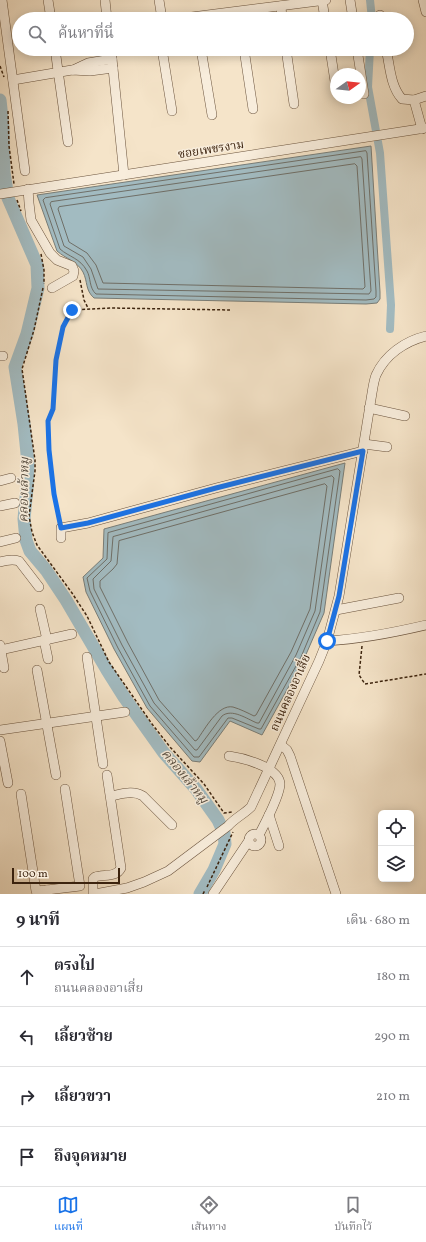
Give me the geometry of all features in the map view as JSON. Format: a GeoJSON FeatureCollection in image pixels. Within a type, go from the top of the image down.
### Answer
{"type":"FeatureCollection","features":[{"type":"Feature","properties":{"kind":"street"},"geometry":{"type":"LineString","coordinates":[[2,0],[8,79],[25,172]]}},
{"type":"Feature","properties":{"kind":"street"},"geometry":{"type":"LineString","coordinates":[[48,0],[50,12]]}},
{"type":"Feature","properties":{"kind":"street"},"geometry":{"type":"LineString","coordinates":[[105,0],[106,12]]}},
{"type":"Feature","properties":{"kind":"street"},"geometry":{"type":"LineString","coordinates":[[160,0],[161,12]]}},
{"type":"Feature","properties":{"kind":"street"},"geometry":{"type":"LineString","coordinates":[[253,12],[280,6],[324,0],[325,12]]}},
{"type":"Feature","properties":{"kind":"street"},"geometry":{"type":"LineString","coordinates":[[350,0],[352,12]]}},
{"type":"Feature","properties":{"kind":"street"},"geometry":{"type":"LineString","coordinates":[[423,0],[426,12]]}},
{"type":"Feature","properties":{"kind":"street"},"geometry":{"type":"LineString","coordinates":[[280,6],[281,12]]}},
{"type":"Feature","properties":{"kind":"street"},"geometry":{"type":"LineString","coordinates":[[56,56],[68,142]]}},
{"type":"Feature","properties":{"kind":"street"},"geometry":{"type":"LineString","coordinates":[[112,56],[124,175]]}},
{"type":"Feature","properties":{"kind":"street"},"geometry":{"type":"LineString","coordinates":[[163,56],[172,111]]}},
{"type":"Feature","properties":{"kind":"street"},"geometry":{"type":"LineString","coordinates":[[202,56],[212,115]]}},
{"type":"Feature","properties":{"kind":"street"},"geometry":{"type":"LineString","coordinates":[[245,56],[253,109]]}},
{"type":"Feature","properties":{"kind":"street"},"geometry":{"type":"LineString","coordinates":[[287,56],[294,104]]}},
{"type":"Feature","properties":{"kind":"street"},"geometry":{"type":"LineString","coordinates":[[331,56],[333,68]]}},
{"type":"Feature","properties":{"kind":"street"},"geometry":{"type":"LineString","coordinates":[[358,56],[360,68]]}},
{"type":"Feature","properties":{"kind":"street"},"geometry":{"type":"LineString","coordinates":[[387,56],[397,94],[402,99],[414,100],[426,96]]}},
{"type":"Feature","properties":{"kind":"street"},"geometry":{"type":"LineString","coordinates":[[8,79],[72,70],[90,71],[113,63]]}},
{"type":"Feature","properties":{"kind":"street"},"geometry":{"type":"LineString","coordinates":[[414,100],[424,129]]}},
{"type":"Feature","properties":{"kind":"street","name":"ซอยเพชรงาม"},"geometry":{"type":"LineString","coordinates":[[0,194],[424,129]]}},
{"type":"Feature","properties":{"kind":"street"},"geometry":{"type":"LineString","coordinates":[[28,189],[28,203],[31,220],[50,253],[57,260],[72,266],[74,272],[73,276],[52,288]]}},
{"type":"Feature","properties":{"kind":"street","name":"ถนนคลองอาเสี่ย"},"geometry":{"type":"LineString","coordinates":[[103,893],[144,882],[168,871],[218,833],[232,827],[236,817],[243,815],[251,807],[327,641],[336,610],[376,375],[392,354],[404,344],[426,336]]}},
{"type":"Feature","properties":{"kind":"street"},"geometry":{"type":"LineString","coordinates":[[370,408],[405,416]]}},
{"type":"Feature","properties":{"kind":"street"},"geometry":{"type":"LineString","coordinates":[[61,538],[61,528],[88,523],[363,448],[387,447]]}},
{"type":"Feature","properties":{"kind":"street"},"geometry":{"type":"LineString","coordinates":[[0,481],[10,478]]}},
{"type":"Feature","properties":{"kind":"street"},"geometry":{"type":"LineString","coordinates":[[0,506],[15,503]]}},
{"type":"Feature","properties":{"kind":"street"},"geometry":{"type":"LineString","coordinates":[[0,542],[16,538]]}},
{"type":"Feature","properties":{"kind":"street"},"geometry":{"type":"LineString","coordinates":[[0,562],[8,560],[19,561],[39,587]]}},
{"type":"Feature","properties":{"kind":"street"},"geometry":{"type":"LineString","coordinates":[[336,610],[399,598]]}},
{"type":"Feature","properties":{"kind":"street"},"geometry":{"type":"LineString","coordinates":[[40,609],[48,659]]}},
{"type":"Feature","properties":{"kind":"street"},"geometry":{"type":"LineString","coordinates":[[327,641],[362,638],[426,625]]}},
{"type":"Feature","properties":{"kind":"street"},"geometry":{"type":"LineString","coordinates":[[4,668],[0,648],[72,634]]}},
{"type":"Feature","properties":{"kind":"street"},"geometry":{"type":"LineString","coordinates":[[87,657],[103,764]]}},
{"type":"Feature","properties":{"kind":"street"},"geometry":{"type":"LineString","coordinates":[[38,670],[56,775]]}},
{"type":"Feature","properties":{"kind":"street"},"geometry":{"type":"LineString","coordinates":[[0,730],[125,712]]}},
{"type":"Feature","properties":{"kind":"street"},"geometry":{"type":"LineString","coordinates":[[0,741],[8,783]]}},
{"type":"Feature","properties":{"kind":"street"},"geometry":{"type":"LineString","coordinates":[[281,744],[290,756],[336,894]]}},
{"type":"Feature","properties":{"kind":"street"},"geometry":{"type":"LineString","coordinates":[[213,894],[248,842],[253,846],[261,842],[259,835],[278,794],[280,786],[278,778],[270,768],[238,757],[229,756]]}},
{"type":"Feature","properties":{"kind":"street"},"geometry":{"type":"LineString","coordinates":[[103,893],[93,879],[95,877],[115,874],[121,868],[107,775]]}},
{"type":"Feature","properties":{"kind":"street"},"geometry":{"type":"LineString","coordinates":[[21,794],[36,891],[47,892],[80,886],[65,789]]}},
{"type":"Feature","properties":{"kind":"street"},"geometry":{"type":"LineString","coordinates":[[111,796],[137,793],[143,796],[172,825]]}},
{"type":"Feature","properties":{"kind":"street"},"geometry":{"type":"LineString","coordinates":[[269,815],[279,846]]}},
{"type":"Feature","properties":{"kind":"path"},"geometry":{"type":"LineString","coordinates":[[0,66],[8,79]]}},
{"type":"Feature","properties":{"kind":"path"},"geometry":{"type":"LineString","coordinates":[[8,107],[9,146],[12,176],[24,216]]}},
{"type":"Feature","properties":{"kind":"path"},"geometry":{"type":"LineString","coordinates":[[39,249],[45,281],[34,330],[22,369],[35,460],[29,516],[33,536],[37,545],[87,616],[109,662],[152,724],[204,784],[224,813],[231,811]]}},
{"type":"Feature","properties":{"kind":"path"},"geometry":{"type":"LineString","coordinates":[[74,272],[79,279],[84,300],[88,309]]}},
{"type":"Feature","properties":{"kind":"path"},"geometry":{"type":"LineString","coordinates":[[61,528],[49,450],[48,421],[53,409],[56,360],[63,327],[72,310],[111,308],[230,310]]}},
{"type":"Feature","properties":{"kind":"path"},"geometry":{"type":"LineString","coordinates":[[362,638],[362,653],[359,675],[365,684],[426,674]]}},
{"type":"Feature","properties":{"kind":"path"},"geometry":{"type":"LineString","coordinates":[[203,894],[232,827]]}},
{"type":"Feature","properties":{"kind":"water"},"geometry":{"type":"Polygon","coordinates":[[[371,146],[380,292],[380,299],[377,303],[94,298],[89,292],[85,276],[81,268],[57,251],[37,195],[371,146]]]}},
{"type":"Feature","properties":{"kind":"water"},"geometry":{"type":"Polygon","coordinates":[[[345,463],[324,613],[304,659],[262,735],[230,721],[200,762],[192,761],[147,708],[114,649],[86,592],[83,577],[103,558],[104,529],[345,463]]]}},
{"type":"Feature","properties":{"kind":"waterway"},"geometry":{"type":"LineString","coordinates":[[370,0],[371,12]]}},
{"type":"Feature","properties":{"kind":"waterway"},"geometry":{"type":"LineString","coordinates":[[370,56],[368,87],[380,153],[391,305],[390,329]]}},
{"type":"Feature","properties":{"kind":"waterway","name":"คลองเล้าหมู"},"geometry":{"type":"LineString","coordinates":[[0,100],[3,127],[4,172],[8,198],[37,265],[38,288],[27,334],[15,367],[24,424],[28,463],[24,519],[26,540],[30,551],[46,570],[66,600],[124,697],[164,753],[196,789],[218,820],[224,833],[225,844],[214,870],[200,894]]}},
{"type":"Feature","properties":{"kind":"route"},"geometry":{"type":"LineString","coordinates":[[72,310],[63,327],[56,360],[53,409],[48,421],[49,450],[54,494],[61,528],[88,523],[216,488],[363,451],[339,596],[327,641]]}}]}
